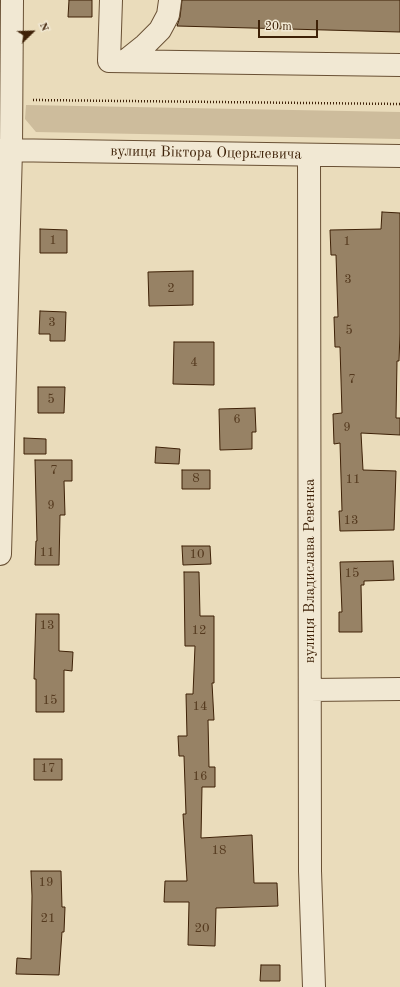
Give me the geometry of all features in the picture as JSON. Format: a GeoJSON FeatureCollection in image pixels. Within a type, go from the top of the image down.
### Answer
{"type":"FeatureCollection","features":[{"type":"Feature","properties":{"kind":"street"},"geometry":{"type":"LineString","coordinates":[[0,554],[6,150],[12,0]]}},
{"type":"Feature","properties":{"kind":"street"},"geometry":{"type":"LineString","coordinates":[[111,0],[109,61],[400,65]]}},
{"type":"Feature","properties":{"kind":"street"},"geometry":{"type":"LineString","coordinates":[[125,61],[145,45],[160,30],[168,15],[170,1]]}},
{"type":"Feature","properties":{"kind":"street","name":"вулиця Віктора Оцерклевича"},"geometry":{"type":"LineString","coordinates":[[6,150],[400,156]]}},
{"type":"Feature","properties":{"kind":"street","name":"вулиця Владислава Ревенка"},"geometry":{"type":"LineString","coordinates":[[309,155],[310,871],[314,987]]}},
{"type":"Feature","properties":{"kind":"street"},"geometry":{"type":"LineString","coordinates":[[310,690],[400,689]]}},
{"type":"Feature","properties":{"kind":"path"},"geometry":{"type":"LineString","coordinates":[[28,100],[400,104]]}},
{"type":"Feature","properties":{"kind":"shaded area"},"geometry":{"type":"Polygon","coordinates":[[[26,105],[400,112],[400,139],[36,132],[25,119],[26,105]]]}},
{"type":"Feature","properties":{"kind":"building"},"geometry":{"type":"Polygon","coordinates":[[[69,0],[92,0],[92,17],[68,17],[69,0]]]}},
{"type":"Feature","properties":{"kind":"building"},"geometry":{"type":"Polygon","coordinates":[[[182,0],[400,0],[400,32],[177,26],[180,17],[182,0]]]}},
{"type":"Feature","properties":{"kind":"building"},"geometry":{"type":"Polygon","coordinates":[[[382,212],[400,213],[400,333],[399,361],[397,361],[396,418],[400,418],[400,435],[361,433],[363,470],[396,471],[394,530],[340,531],[339,511],[342,511],[340,443],[334,444],[333,414],[342,413],[340,347],[335,347],[334,317],[338,317],[336,255],[331,255],[330,230],[381,229],[382,212]]]}},
{"type":"Feature","properties":{"kind":"building"},"geometry":{"type":"Polygon","coordinates":[[[40,229],[67,230],[67,253],[40,253],[40,229]]]}},
{"type":"Feature","properties":{"kind":"building"},"geometry":{"type":"Polygon","coordinates":[[[193,271],[193,305],[149,306],[148,272],[193,271]]]}},
{"type":"Feature","properties":{"kind":"building"},"geometry":{"type":"Polygon","coordinates":[[[40,311],[66,312],[65,341],[50,341],[50,334],[39,334],[40,311]]]}},
{"type":"Feature","properties":{"kind":"building"},"geometry":{"type":"Polygon","coordinates":[[[174,342],[214,342],[214,385],[173,384],[174,342]]]}},
{"type":"Feature","properties":{"kind":"building"},"geometry":{"type":"Polygon","coordinates":[[[38,387],[65,387],[64,413],[38,413],[38,387]]]}},
{"type":"Feature","properties":{"kind":"building"},"geometry":{"type":"Polygon","coordinates":[[[255,408],[256,432],[252,432],[252,449],[220,450],[219,409],[255,408]]]}},
{"type":"Feature","properties":{"kind":"building"},"geometry":{"type":"Polygon","coordinates":[[[24,438],[46,439],[46,454],[24,454],[24,438]]]}},
{"type":"Feature","properties":{"kind":"building"},"geometry":{"type":"Polygon","coordinates":[[[156,447],[180,449],[179,464],[155,463],[156,447]]]}},
{"type":"Feature","properties":{"kind":"building"},"geometry":{"type":"Polygon","coordinates":[[[35,460],[72,460],[72,481],[64,481],[65,515],[60,515],[59,565],[35,565],[37,541],[35,460]]]}},
{"type":"Feature","properties":{"kind":"building"},"geometry":{"type":"Polygon","coordinates":[[[182,470],[210,470],[210,489],[182,489],[182,470]]]}},
{"type":"Feature","properties":{"kind":"building"},"geometry":{"type":"Polygon","coordinates":[[[182,546],[210,546],[211,564],[183,565],[182,546]]]}},
{"type":"Feature","properties":{"kind":"building"},"geometry":{"type":"Polygon","coordinates":[[[393,561],[394,580],[364,581],[364,585],[361,585],[362,632],[339,632],[339,612],[342,612],[340,562],[393,561]]]}},
{"type":"Feature","properties":{"kind":"building"},"geometry":{"type":"Polygon","coordinates":[[[184,572],[199,572],[200,616],[214,616],[214,683],[212,683],[214,720],[208,720],[209,767],[215,767],[215,787],[202,787],[201,838],[252,835],[254,883],[277,883],[278,906],[216,908],[215,946],[188,945],[189,902],[164,902],[165,881],[187,881],[183,814],[186,814],[184,756],[179,756],[178,736],[187,736],[186,694],[193,694],[195,646],[185,646],[184,572]]]}},
{"type":"Feature","properties":{"kind":"building"},"geometry":{"type":"Polygon","coordinates":[[[36,614],[59,614],[59,651],[73,652],[72,671],[64,670],[64,712],[36,712],[36,679],[34,679],[36,614]]]}},
{"type":"Feature","properties":{"kind":"building"},"geometry":{"type":"Polygon","coordinates":[[[34,759],[62,759],[62,780],[34,780],[34,759]]]}},
{"type":"Feature","properties":{"kind":"building"},"geometry":{"type":"Polygon","coordinates":[[[31,871],[61,871],[62,907],[65,907],[64,932],[62,932],[59,975],[16,974],[17,958],[31,959],[31,871]]]}},
{"type":"Feature","properties":{"kind":"building"},"geometry":{"type":"Polygon","coordinates":[[[261,965],[280,965],[280,981],[260,981],[261,965]]]}}]}
